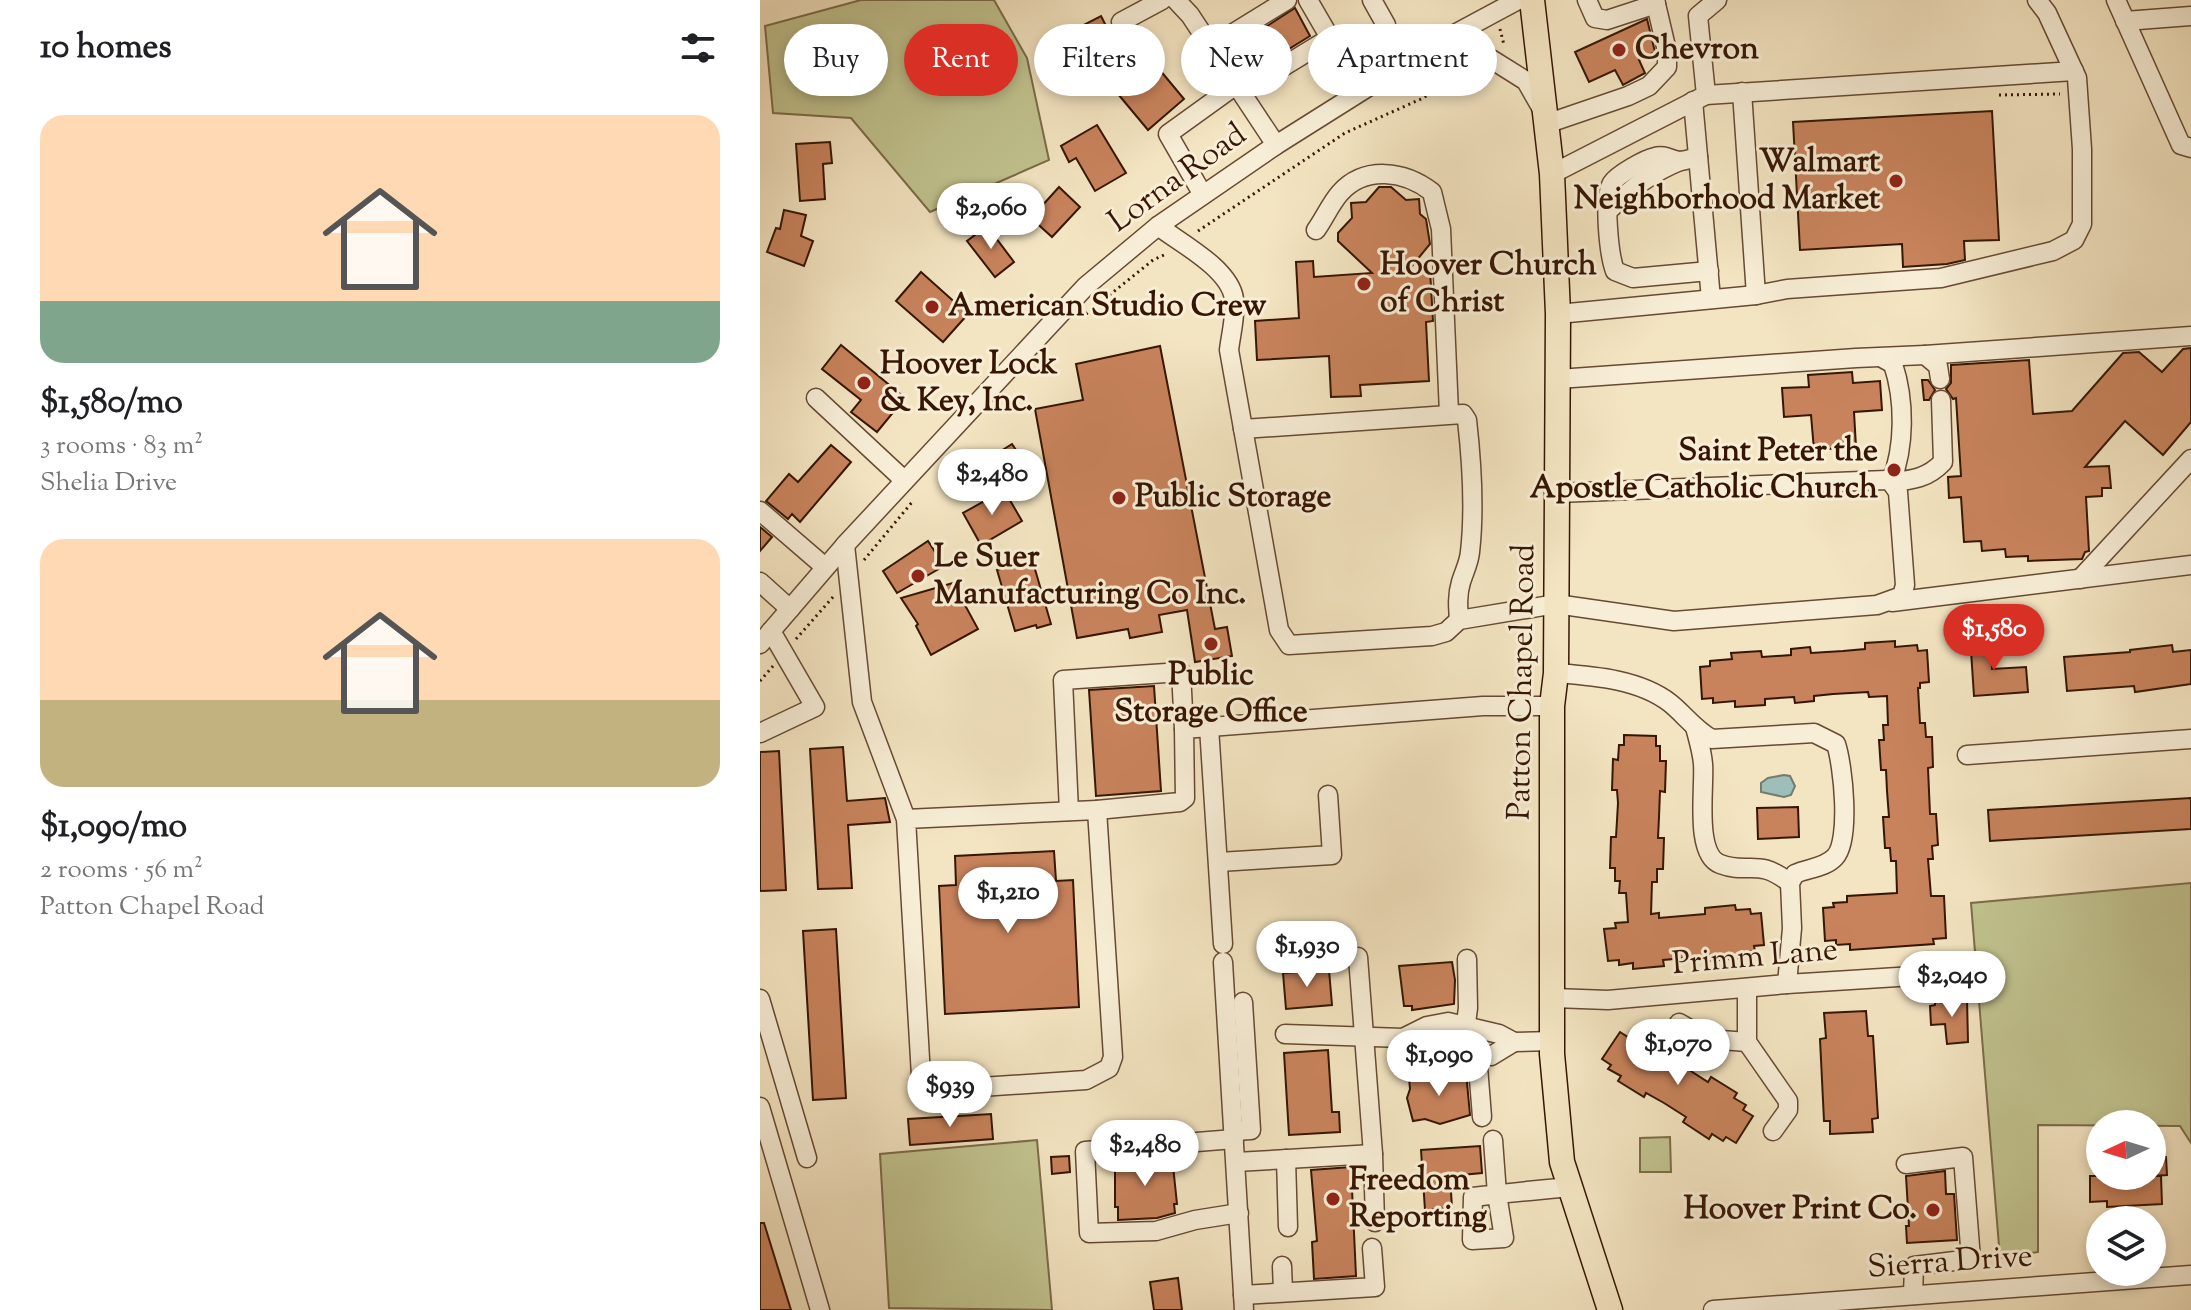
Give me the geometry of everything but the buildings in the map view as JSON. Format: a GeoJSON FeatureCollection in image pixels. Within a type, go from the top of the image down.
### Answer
{"type":"FeatureCollection","features":[{"type":"Feature","properties":{"kind":"main road","name":"Patton Chapel Road"},"geometry":{"type":"LineString","coordinates":[[1532,0],[1552,174],[1558,314],[1556,673],[1552,706],[1553,1041],[1562,1162],[1610,1310]]}},
{"type":"Feature","properties":{"kind":"street"},"geometry":{"type":"LineString","coordinates":[[1121,22],[1162,0]]}},
{"type":"Feature","properties":{"kind":"street"},"geometry":{"type":"LineString","coordinates":[[1250,24],[1287,0]]}},
{"type":"Feature","properties":{"kind":"street"},"geometry":{"type":"LineString","coordinates":[[1292,61],[1330,38],[1308,0]]}},
{"type":"Feature","properties":{"kind":"street"},"geometry":{"type":"LineString","coordinates":[[1372,0],[1385,24]]}},
{"type":"Feature","properties":{"kind":"street","name":"Lorna Road"},"geometry":{"type":"LineString","coordinates":[[1473,24],[1518,0]]}},
{"type":"Feature","properties":{"kind":"street"},"geometry":{"type":"LineString","coordinates":[[1497,63],[1526,81],[1546,119],[1628,96],[1649,86],[1667,67],[1667,51],[1656,2],[1607,20],[1595,18],[1587,0]]}},
{"type":"Feature","properties":{"kind":"street"},"geometry":{"type":"LineString","coordinates":[[1711,299],[1689,159],[1700,98],[1698,16],[1717,0]]}},
{"type":"Feature","properties":{"kind":"street"},"geometry":{"type":"LineString","coordinates":[[1558,314],[1756,295],[1787,289],[1941,278],[2053,251],[2074,240],[2082,224],[2082,149],[2077,78],[2047,13],[2037,0]]}},
{"type":"Feature","properties":{"kind":"street"},"geometry":{"type":"LineString","coordinates":[[2116,0],[2181,145],[2191,148]]}},
{"type":"Feature","properties":{"kind":"street"},"geometry":{"type":"LineString","coordinates":[[1184,3],[1197,24]]}},
{"type":"Feature","properties":{"kind":"street"},"geometry":{"type":"LineString","coordinates":[[2125,21],[2191,16]]}},
{"type":"Feature","properties":{"kind":"street"},"geometry":{"type":"LineString","coordinates":[[1552,174],[1700,98],[1742,92],[2074,71]]}},
{"type":"Feature","properties":{"kind":"street"},"geometry":{"type":"LineString","coordinates":[[1742,92],[1756,295]]}},
{"type":"Feature","properties":{"kind":"street"},"geometry":{"type":"LineString","coordinates":[[1203,195],[1168,134],[1221,96]]}},
{"type":"Feature","properties":{"kind":"street"},"geometry":{"type":"LineString","coordinates":[[1243,96],[1276,145]]}},
{"type":"Feature","properties":{"kind":"street","name":"Lorna Road"},"geometry":{"type":"LineString","coordinates":[[766,637],[904,480],[1086,286],[1158,226],[1354,96]]}},
{"type":"Feature","properties":{"kind":"street"},"geometry":{"type":"LineString","coordinates":[[1689,159],[1655,157],[1633,167],[1612,182],[1608,197],[1610,258],[1615,271],[1633,278],[1709,271]]}},
{"type":"Feature","properties":{"kind":"street"},"geometry":{"type":"LineString","coordinates":[[1316,230],[1338,194],[1354,181],[1370,175],[1401,175],[1432,192],[1441,229],[1449,413]]}},
{"type":"Feature","properties":{"kind":"street"},"geometry":{"type":"LineString","coordinates":[[1158,226],[1215,268],[1230,284],[1234,317],[1229,350],[1279,630],[1289,645],[1432,636],[1446,632],[1459,620],[1556,604],[1674,621],[1867,606],[2191,565]]}},
{"type":"Feature","properties":{"kind":"street"},"geometry":{"type":"LineString","coordinates":[[1558,379],[2191,336]]}},
{"type":"Feature","properties":{"kind":"street"},"geometry":{"type":"LineString","coordinates":[[1925,355],[1938,366],[1940,379]]}},
{"type":"Feature","properties":{"kind":"street"},"geometry":{"type":"LineString","coordinates":[[1884,359],[1893,364],[1901,409],[1899,451],[1891,482],[1898,492],[1905,585],[1902,596],[1892,602]]}},
{"type":"Feature","properties":{"kind":"street"},"geometry":{"type":"LineString","coordinates":[[816,398],[904,480]]}},
{"type":"Feature","properties":{"kind":"street"},"geometry":{"type":"LineString","coordinates":[[1557,493],[1916,480],[1933,472],[1943,462],[1941,400]]}},
{"type":"Feature","properties":{"kind":"street"},"geometry":{"type":"LineString","coordinates":[[1243,429],[1463,414],[1467,420],[1472,467],[1472,539],[1470,559],[1460,584],[1459,620]]}},
{"type":"Feature","properties":{"kind":"street"},"geometry":{"type":"LineString","coordinates":[[2080,579],[2191,459]]}},
{"type":"Feature","properties":{"kind":"street"},"geometry":{"type":"LineString","coordinates":[[760,511],[825,567]]}},
{"type":"Feature","properties":{"kind":"street"},"geometry":{"type":"LineString","coordinates":[[845,545],[862,702],[906,819],[918,1062],[926,1085],[937,1090],[1086,1080],[1109,1068],[1113,1057],[1097,810]]}},
{"type":"Feature","properties":{"kind":"street"},"geometry":{"type":"LineString","coordinates":[[764,592],[790,609]]}},
{"type":"Feature","properties":{"kind":"street"},"geometry":{"type":"LineString","coordinates":[[760,733],[815,707],[783,652],[766,637]]}},
{"type":"Feature","properties":{"kind":"street"},"geometry":{"type":"LineString","coordinates":[[906,819],[1097,810],[1180,802],[1185,798],[1181,672],[1063,680],[1069,811]]}},
{"type":"Feature","properties":{"kind":"street"},"geometry":{"type":"LineString","coordinates":[[1556,673],[1613,680],[1638,687],[1668,701],[1712,739],[1814,733],[1836,744],[1840,756],[1843,817],[1841,850],[1833,860],[1822,866],[1795,874],[1790,883],[1792,928],[1787,984]]}},
{"type":"Feature","properties":{"kind":"street"},"geometry":{"type":"LineString","coordinates":[[1184,729],[1483,706],[1552,706]]}},
{"type":"Feature","properties":{"kind":"street"},"geometry":{"type":"LineString","coordinates":[[1209,727],[1244,1302],[1283,1291],[1375,1287],[1372,1248]]}},
{"type":"Feature","properties":{"kind":"street"},"geometry":{"type":"LineString","coordinates":[[1695,727],[1703,759],[1703,838],[1707,852],[1720,864],[1774,870],[1790,883]]}},
{"type":"Feature","properties":{"kind":"street"},"geometry":{"type":"LineString","coordinates":[[1967,755],[2191,739]]}},
{"type":"Feature","properties":{"kind":"street"},"geometry":{"type":"LineString","coordinates":[[1219,862],[1332,855],[1328,795]]}},
{"type":"Feature","properties":{"kind":"street"},"geometry":{"type":"LineString","coordinates":[[1358,957],[1375,1222]]}},
{"type":"Feature","properties":{"kind":"street"},"geometry":{"type":"LineString","coordinates":[[1467,959],[1468,1008],[1464,1026],[1482,1117]]}},
{"type":"Feature","properties":{"kind":"street","name":"Primm Lane"},"geometry":{"type":"LineString","coordinates":[[1554,998],[1608,1000],[1961,973]]}},
{"type":"Feature","properties":{"kind":"street"},"geometry":{"type":"LineString","coordinates":[[1747,988],[1747,1042],[1788,1101],[1788,1110],[1773,1131]]}},
{"type":"Feature","properties":{"kind":"street"},"geometry":{"type":"LineString","coordinates":[[760,999],[807,1158]]}},
{"type":"Feature","properties":{"kind":"street"},"geometry":{"type":"LineString","coordinates":[[1239,1213],[1195,1220],[1156,1231],[1089,1233],[1085,1151],[1234,1135],[1251,1130],[1243,1002]]}},
{"type":"Feature","properties":{"kind":"street"},"geometry":{"type":"LineString","coordinates":[[1403,1038],[1427,1026],[1448,1022],[1499,1034],[1514,1042],[1553,1041]]}},
{"type":"Feature","properties":{"kind":"street"},"geometry":{"type":"LineString","coordinates":[[1679,1023],[1708,1039],[1747,1042]]}},
{"type":"Feature","properties":{"kind":"street"},"geometry":{"type":"LineString","coordinates":[[1285,1034],[1403,1038],[1491,1056],[1514,1042]]}},
{"type":"Feature","properties":{"kind":"street"},"geometry":{"type":"LineString","coordinates":[[760,1107],[820,1310]]}},
{"type":"Feature","properties":{"kind":"street"},"geometry":{"type":"LineString","coordinates":[[1493,1140],[1497,1194],[1504,1238],[1464,1241],[1473,1197],[1497,1194],[1570,1187]]}},
{"type":"Feature","properties":{"kind":"street"},"geometry":{"type":"LineString","coordinates":[[1236,1162],[1373,1154]]}},
{"type":"Feature","properties":{"kind":"street"},"geometry":{"type":"LineString","coordinates":[[1906,1164],[1963,1157],[1971,1259],[1914,1266],[1913,1295]]}},
{"type":"Feature","properties":{"kind":"street"},"geometry":{"type":"LineString","coordinates":[[1286,1159],[1288,1227]]}},
{"type":"Feature","properties":{"kind":"street"},"geometry":{"type":"LineString","coordinates":[[1282,1266],[1283,1291]]}},
{"type":"Feature","properties":{"kind":"street","name":"Sierra Drive"},"geometry":{"type":"LineString","coordinates":[[1713,1310],[1858,1305],[1913,1295],[1935,1302],[2191,1275]]}},
{"type":"Feature","properties":{"kind":"path"},"geometry":{"type":"LineString","coordinates":[[1086,314],[1153,260],[1345,133],[1426,96]]}},
{"type":"Feature","properties":{"kind":"path"},"geometry":{"type":"LineString","coordinates":[[760,681],[915,499]]}},
{"type":"Feature","properties":{"kind":"green space"},"geometry":{"type":"Polygon","coordinates":[[[861,0],[994,0],[1008,24],[904,24],[904,96],[1018,96],[1018,42],[1027,58],[1049,160],[930,212],[851,118],[773,113],[765,26],[861,0]]]}},
{"type":"Feature","properties":{"kind":"green space"},"geometry":{"type":"Polygon","coordinates":[[[2191,883],[2191,1143],[2180,1126],[2166,1126],[2166,1110],[2086,1110],[2086,1125],[2038,1125],[2038,1252],[2000,1258],[1971,903],[2191,883]]]}},
{"type":"Feature","properties":{"kind":"green space"},"geometry":{"type":"Polygon","coordinates":[[[1670,1137],[1671,1172],[1640,1172],[1640,1138],[1670,1137]]]}},
{"type":"Feature","properties":{"kind":"green space"},"geometry":{"type":"Polygon","coordinates":[[[1037,1140],[1052,1310],[889,1308],[880,1154],[1037,1140]]]}},
{"type":"Feature","properties":{"kind":"water"},"geometry":{"type":"Polygon","coordinates":[[[1790,776],[1795,786],[1791,795],[1784,797],[1761,792],[1761,783],[1768,778],[1790,776]]]}},
{"type":"Feature","properties":{"kind":"place","name":"Chevron"},"geometry":{"type":"Point","coordinates":[1619,50]}},
{"type":"Feature","properties":{"kind":"place","name":"Walmart Neighborhood Market"},"geometry":{"type":"Point","coordinates":[1896,181]}},
{"type":"Feature","properties":{"kind":"place","name":"Hoover Church of Christ"},"geometry":{"type":"Point","coordinates":[1364,284]}},
{"type":"Feature","properties":{"kind":"place","name":"American Studio Crew"},"geometry":{"type":"Point","coordinates":[932,307]}},
{"type":"Feature","properties":{"kind":"place","name":"Hoover Lock & Key, Inc."},"geometry":{"type":"Point","coordinates":[864,383]}},
{"type":"Feature","properties":{"kind":"place","name":"Saint Peter the Apostle Catholic Church"},"geometry":{"type":"Point","coordinates":[1894,470]}},
{"type":"Feature","properties":{"kind":"place","name":"Public Storage"},"geometry":{"type":"Point","coordinates":[1119,498]}},
{"type":"Feature","properties":{"kind":"place","name":"Le Suer Manufacturing Co Inc."},"geometry":{"type":"Point","coordinates":[918,576]}},
{"type":"Feature","properties":{"kind":"place","name":"Public Storage Office"},"geometry":{"type":"Point","coordinates":[1211,644]}},
{"type":"Feature","properties":{"kind":"place","name":"Freedom Reporting"},"geometry":{"type":"Point","coordinates":[1333,1199]}},
{"type":"Feature","properties":{"kind":"place","name":"Hoover Print Co."},"geometry":{"type":"Point","coordinates":[1933,1210]}}]}
